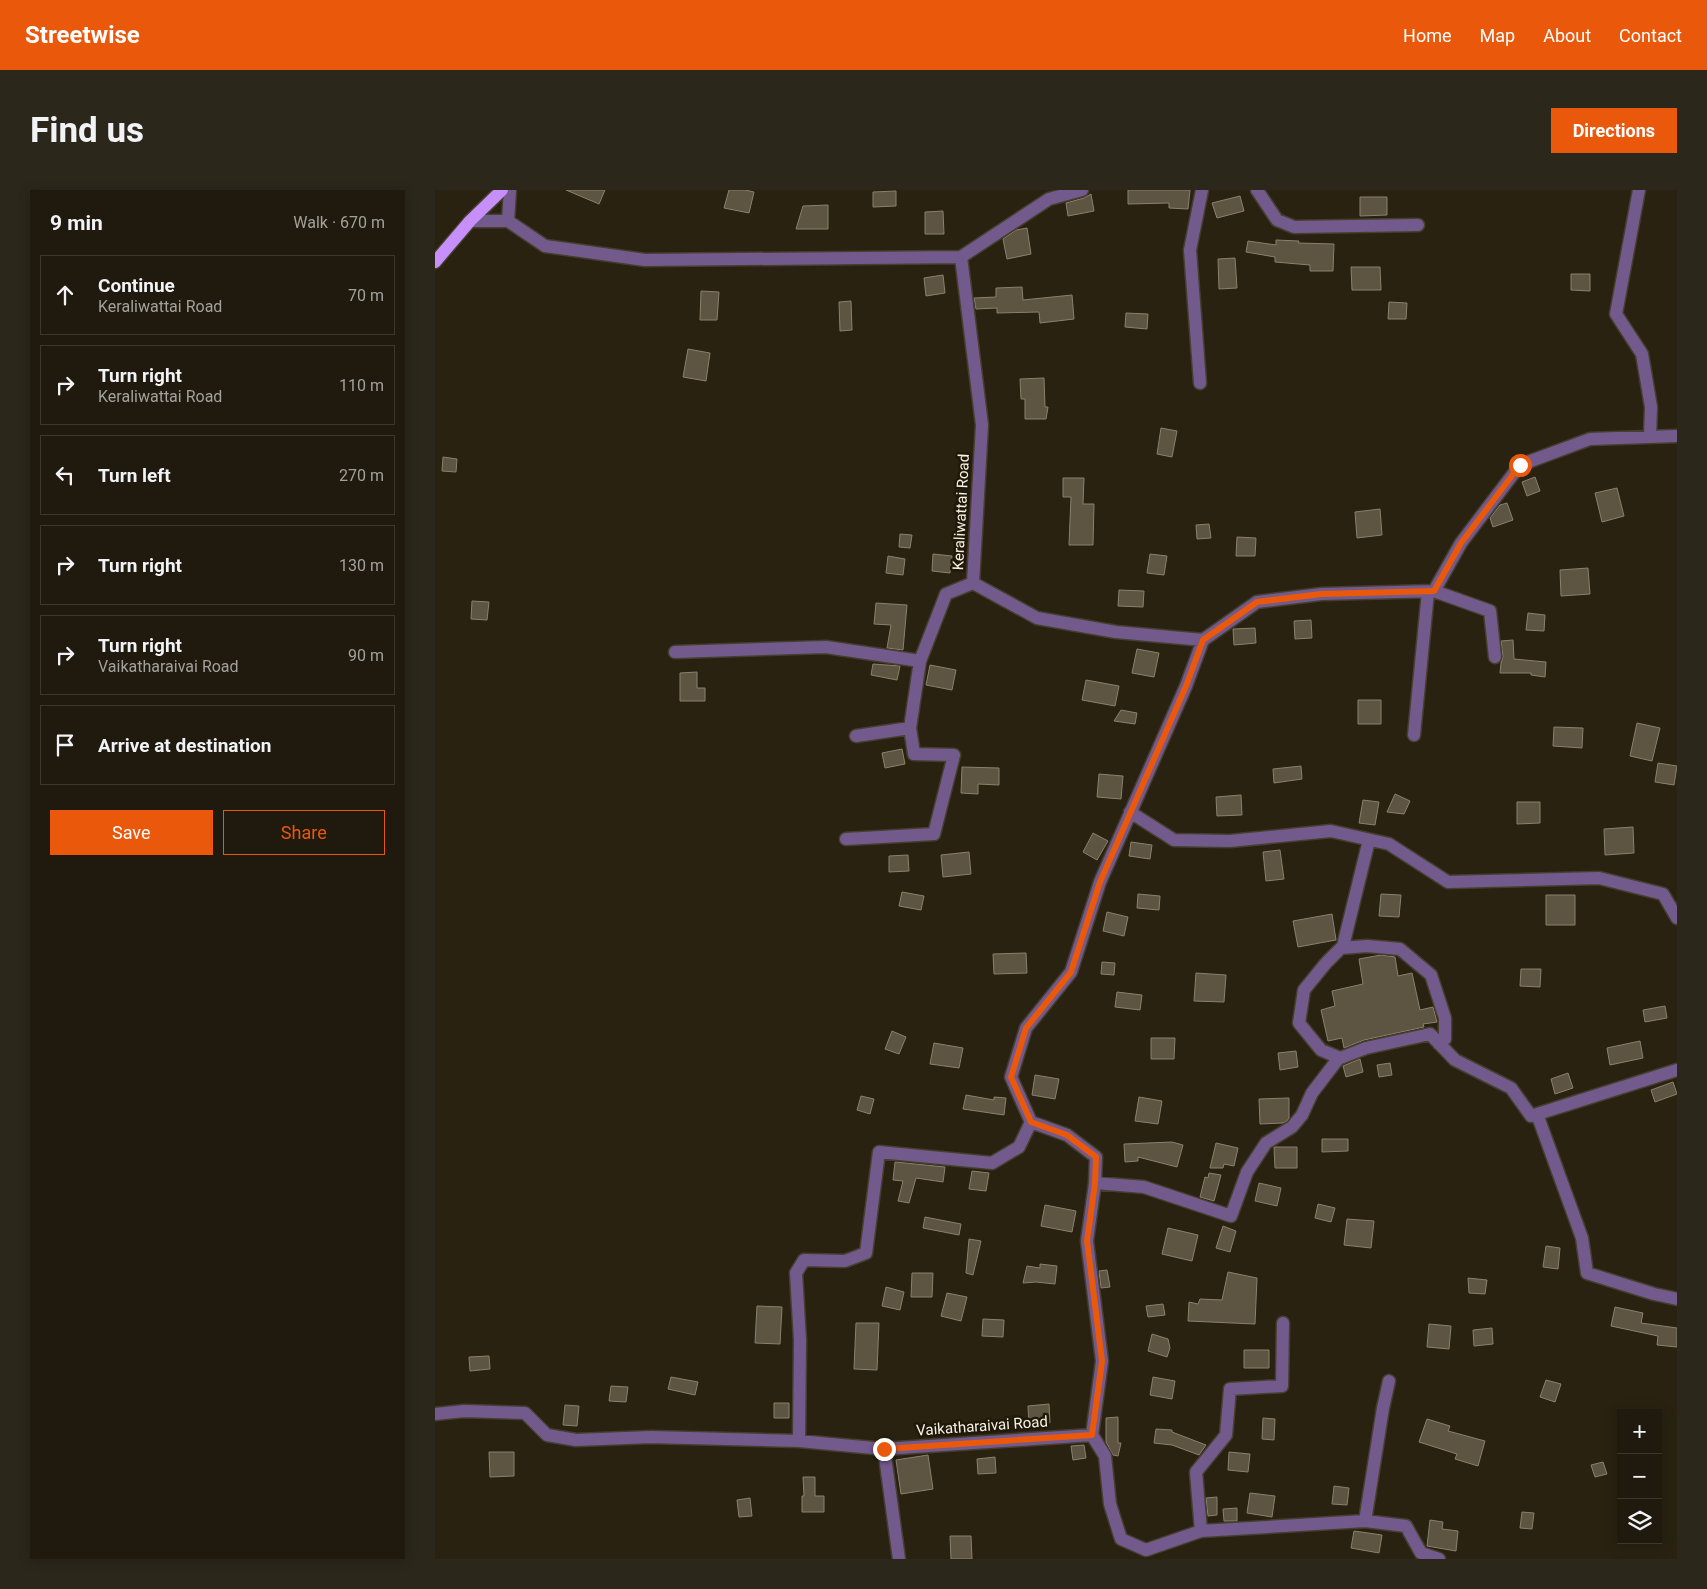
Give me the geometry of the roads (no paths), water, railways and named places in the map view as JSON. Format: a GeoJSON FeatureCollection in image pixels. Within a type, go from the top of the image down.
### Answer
{"type":"FeatureCollection","features":[{"type":"Feature","properties":{"kind":"main road"},"geometry":{"type":"LineString","coordinates":[[435,262],[470,221],[502,190]]}},
{"type":"Feature","properties":{"kind":"street"},"geometry":{"type":"LineString","coordinates":[[508,222],[510,190]]}},
{"type":"Feature","properties":{"kind":"street"},"geometry":{"type":"LineString","coordinates":[[470,221],[508,222],[545,246],[645,260],[961,257],[1049,199],[1082,190]]}},
{"type":"Feature","properties":{"kind":"street"},"geometry":{"type":"LineString","coordinates":[[1200,383],[1190,250],[1202,190]]}},
{"type":"Feature","properties":{"kind":"street"},"geometry":{"type":"LineString","coordinates":[[1257,190],[1277,220],[1294,227],[1418,225]]}},
{"type":"Feature","properties":{"kind":"street"},"geometry":{"type":"LineString","coordinates":[[1639,190],[1616,314],[1643,354],[1651,407],[1650,436]]}},
{"type":"Feature","properties":{"kind":"street","name":"Keraliwattai Road"},"geometry":{"type":"LineString","coordinates":[[961,257],[982,425],[973,583],[1037,618],[1116,632],[1203,640]]}},
{"type":"Feature","properties":{"kind":"street"},"geometry":{"type":"LineString","coordinates":[[1414,735],[1431,592],[1461,543],[1520,465],[1590,439],[1677,436]]}},
{"type":"Feature","properties":{"kind":"street"},"geometry":{"type":"LineString","coordinates":[[846,839],[934,834],[954,755],[914,754],[910,728],[920,661],[946,594],[973,583]]}},
{"type":"Feature","properties":{"kind":"street"},"geometry":{"type":"LineString","coordinates":[[1439,1559],[1421,1553],[1406,1526],[1365,1520],[1201,1531],[1146,1554],[1121,1539],[1110,1504],[1105,1456],[1092,1435],[1102,1361],[1087,1241],[1095,1183],[1096,1157],[1067,1135],[1031,1122],[1011,1077],[1026,1028],[1071,972],[1100,882],[1186,686],[1203,640],[1257,602],[1321,594],[1431,592],[1490,611],[1495,658]]}},
{"type":"Feature","properties":{"kind":"street"},"geometry":{"type":"LineString","coordinates":[[675,652],[825,647],[920,661]]}},
{"type":"Feature","properties":{"kind":"street"},"geometry":{"type":"LineString","coordinates":[[856,736],[910,728]]}},
{"type":"Feature","properties":{"kind":"street"},"geometry":{"type":"LineString","coordinates":[[1130,812],[1174,840],[1230,841],[1331,831],[1389,844],[1448,882],[1599,878],[1663,894],[1677,918]]}},
{"type":"Feature","properties":{"kind":"street"},"geometry":{"type":"LineString","coordinates":[[1340,1058],[1321,1050],[1299,1023],[1305,990],[1326,963],[1343,946],[1369,840]]}},
{"type":"Feature","properties":{"kind":"street"},"geometry":{"type":"LineString","coordinates":[[1341,948],[1367,946],[1400,948],[1431,975],[1445,1018],[1445,1039],[1439,1044]]}},
{"type":"Feature","properties":{"kind":"street"},"geometry":{"type":"LineString","coordinates":[[1095,1183],[1144,1187],[1231,1216],[1247,1172],[1266,1143],[1292,1127],[1302,1116],[1312,1093],[1340,1058],[1366,1048],[1430,1034],[1455,1060],[1511,1088],[1531,1116],[1677,1070]]}},
{"type":"Feature","properties":{"kind":"street"},"geometry":{"type":"LineString","coordinates":[[1537,1114],[1583,1238],[1587,1273],[1654,1294],[1677,1299]]}},
{"type":"Feature","properties":{"kind":"street"},"geometry":{"type":"LineString","coordinates":[[799,1441],[800,1340],[796,1273],[804,1260],[845,1261],[866,1253],[879,1152],[992,1163],[1019,1147],[1031,1122]]}},
{"type":"Feature","properties":{"kind":"street"},"geometry":{"type":"LineString","coordinates":[[1201,1531],[1196,1472],[1226,1435],[1230,1389],[1282,1386],[1283,1323]]}},
{"type":"Feature","properties":{"kind":"street"},"geometry":{"type":"LineString","coordinates":[[1365,1520],[1389,1381]]}},
{"type":"Feature","properties":{"kind":"street","name":"Vaikatharaivai Road"},"geometry":{"type":"LineString","coordinates":[[435,1414],[464,1411],[525,1413],[547,1435],[575,1440],[651,1437],[799,1441],[884,1449],[1092,1435]]}},
{"type":"Feature","properties":{"kind":"street"},"geometry":{"type":"LineString","coordinates":[[884,1449],[899,1559]]}}]}
